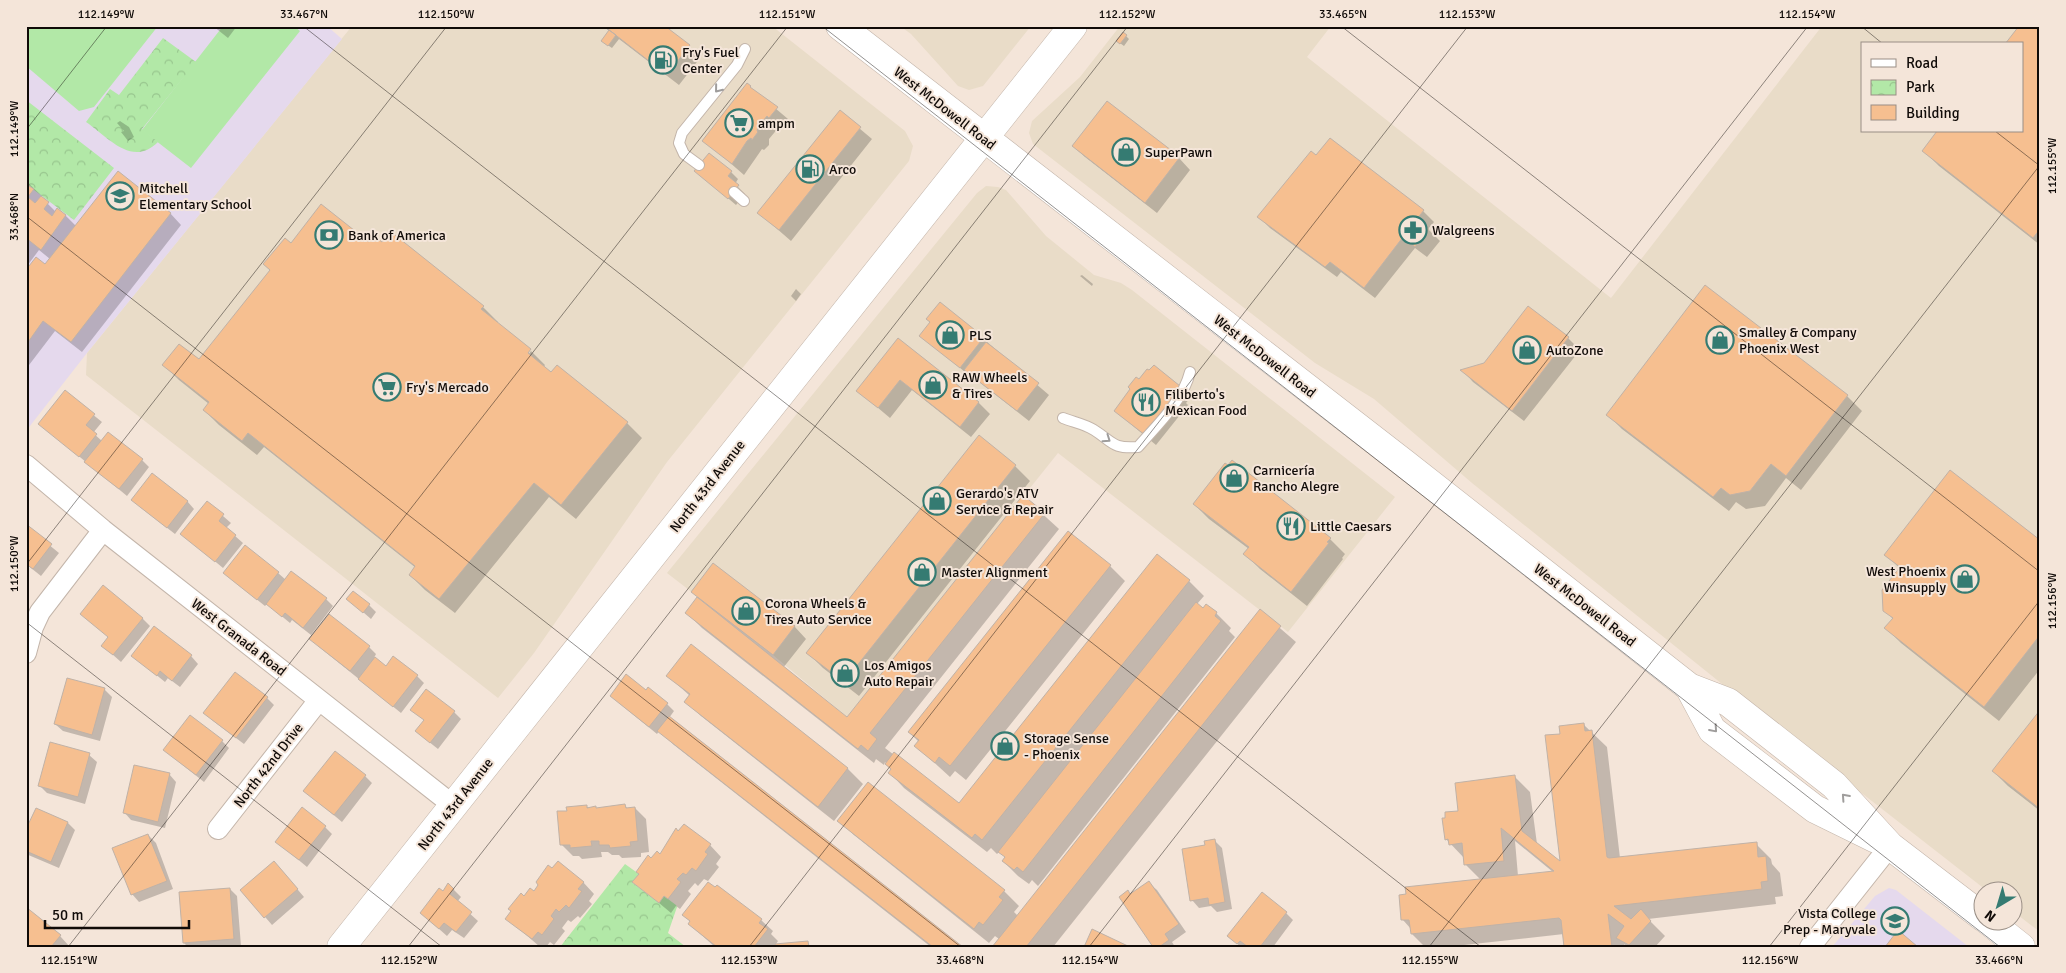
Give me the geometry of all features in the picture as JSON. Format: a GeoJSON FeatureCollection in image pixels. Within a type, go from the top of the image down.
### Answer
{"type":"FeatureCollection","features":[{"type":"Feature","properties":{"kind":"main road","name":"West McDowell Road"},"geometry":{"type":"LineString","coordinates":[[840,26],[1690,687],[1712,730],[1815,809],[1890,846],[1974,910]]}},
{"type":"Feature","properties":{"kind":"main road","name":"North 43rd Avenue"},"geometry":{"type":"LineString","coordinates":[[341,947],[1073,26]]}},
{"type":"Feature","properties":{"kind":"main road"},"geometry":{"type":"LineString","coordinates":[[2000,930],[2021,947]]}},
{"type":"Feature","properties":{"kind":"street","name":"West Granada Road"},"geometry":{"type":"LineString","coordinates":[[26,465],[103,530],[454,806]]}},
{"type":"Feature","properties":{"kind":"street"},"geometry":{"type":"LineString","coordinates":[[26,654],[33,627],[40,612],[103,530]]}},
{"type":"Feature","properties":{"kind":"street","name":"North 42nd Drive"},"geometry":{"type":"LineString","coordinates":[[218,829],[319,700]]}},
{"type":"Feature","properties":{"kind":"street"},"geometry":{"type":"LineString","coordinates":[[1810,947],[1890,846]]}},
{"type":"Feature","properties":{"kind":"lane"},"geometry":{"type":"LineString","coordinates":[[700,165],[684,154],[679,143],[682,134],[737,65],[745,49]]}},
{"type":"Feature","properties":{"kind":"lane"},"geometry":{"type":"LineString","coordinates":[[734,192],[744,201]]}},
{"type":"Feature","properties":{"kind":"lane"},"geometry":{"type":"LineString","coordinates":[[1063,418],[1093,429],[1110,443],[1123,448],[1138,447],[1179,398],[1187,386],[1190,372]]}},
{"type":"Feature","properties":{"kind":"shaded area","name":"Mitchell Elementary School"},"geometry":{"type":"Polygon","coordinates":[[[26,26],[327,26],[342,39],[26,431],[26,26]]]}},
{"type":"Feature","properties":{"kind":"shaded area"},"geometry":{"type":"Polygon","coordinates":[[[352,26],[772,26],[905,131],[913,146],[909,161],[667,462],[534,653],[498,698],[86,375],[87,353],[352,26]]]}},
{"type":"Feature","properties":{"kind":"shaded area"},"geometry":{"type":"Polygon","coordinates":[[[900,26],[1031,26],[983,86],[969,90],[958,86],[911,34],[900,26]]]}},
{"type":"Feature","properties":{"kind":"shaded area"},"geometry":{"type":"Polygon","coordinates":[[[1120,26],[1331,26],[1307,57],[1611,298],[1822,26],[2040,26],[2040,932],[2024,920],[2024,880],[1974,881],[1732,692],[1472,483],[1374,399],[1315,363],[1033,144],[1029,133],[1032,121],[1080,77],[1120,26]]]}},
{"type":"Feature","properties":{"kind":"shaded area"},"geometry":{"type":"Polygon","coordinates":[[[986,186],[1006,190],[1046,236],[1094,275],[1121,283],[1132,290],[1395,497],[1288,632],[1058,453],[847,717],[773,655],[667,573],[977,193],[986,186]]]}},
{"type":"Feature","properties":{"kind":"shaded area","name":"Vista College Prep - Maryvale"},"geometry":{"type":"Polygon","coordinates":[[[1889,888],[1896,890],[1969,947],[1832,947],[1875,896],[1889,888]]]}},
{"type":"Feature","properties":{"kind":"green space"},"geometry":{"type":"Polygon","coordinates":[[[26,26],[158,26],[94,107],[79,111],[26,66],[26,26]]]}},
{"type":"Feature","properties":{"kind":"green space"},"geometry":{"type":"Polygon","coordinates":[[[223,26],[294,26],[300,31],[191,168],[142,130],[223,26]]]}},
{"type":"Feature","properties":{"kind":"green space"},"geometry":{"type":"Polygon","coordinates":[[[163,38],[196,62],[142,129],[158,142],[148,149],[139,152],[130,151],[112,142],[86,122],[110,89],[119,95],[163,38]]]}},
{"type":"Feature","properties":{"kind":"green space"},"geometry":{"type":"Polygon","coordinates":[[[26,100],[114,168],[74,220],[26,184],[26,100]]]}},
{"type":"Feature","properties":{"kind":"green space"},"geometry":{"type":"Polygon","coordinates":[[[625,864],[639,874],[633,883],[659,903],[664,896],[676,905],[677,907],[668,933],[686,947],[560,947],[625,864]]]}},
{"type":"Feature","properties":{"kind":"building","name":"Fry's Fuel Center"},"geometry":{"type":"Polygon","coordinates":[[[604,26],[665,26],[690,45],[667,75],[604,26]]]}},
{"type":"Feature","properties":{"kind":"building"},"geometry":{"type":"Polygon","coordinates":[[[2019,26],[2040,26],[2040,229],[2033,238],[1922,151],[1936,132],[2024,132],[2024,42],[2007,42],[2019,26]]]}},
{"type":"Feature","properties":{"kind":"building"},"geometry":{"type":"Polygon","coordinates":[[[609,30],[616,35],[608,46],[601,41],[609,30]]]}},
{"type":"Feature","properties":{"kind":"building"},"geometry":{"type":"Polygon","coordinates":[[[1123,32],[1127,35],[1120,44],[1116,41],[1123,32]]]}},
{"type":"Feature","properties":{"kind":"building","name":"ampm"},"geometry":{"type":"Polygon","coordinates":[[[747,83],[778,107],[758,127],[758,132],[752,140],[751,138],[747,141],[732,164],[702,141],[747,83]]]}},
{"type":"Feature","properties":{"kind":"building","name":"SuperPawn"},"geometry":{"type":"Polygon","coordinates":[[[1107,101],[1180,157],[1145,203],[1072,146],[1107,101]]]}},
{"type":"Feature","properties":{"kind":"building","name":"Arco"},"geometry":{"type":"Polygon","coordinates":[[[840,110],[861,127],[779,230],[757,213],[840,110]]]}},
{"type":"Feature","properties":{"kind":"building","name":"Walgreens"},"geometry":{"type":"Polygon","coordinates":[[[1330,138],[1424,210],[1417,219],[1429,229],[1415,247],[1403,237],[1364,288],[1330,262],[1325,267],[1257,217],[1311,151],[1316,155],[1330,138]]]}},
{"type":"Feature","properties":{"kind":"building"},"geometry":{"type":"Polygon","coordinates":[[[709,153],[732,171],[728,176],[739,185],[728,199],[694,171],[709,153]]]}},
{"type":"Feature","properties":{"kind":"building"},"geometry":{"type":"Polygon","coordinates":[[[118,171],[171,213],[71,342],[43,321],[26,345],[26,264],[29,266],[36,257],[45,264],[118,171]]]}},
{"type":"Feature","properties":{"kind":"building"},"geometry":{"type":"Polygon","coordinates":[[[26,184],[34,189],[28,197],[35,203],[41,196],[49,202],[44,209],[52,216],[57,208],[66,215],[41,250],[26,238],[26,184]]]}},
{"type":"Feature","properties":{"kind":"building","name":"Fry's Mercado"},"geometry":{"type":"Polygon","coordinates":[[[321,204],[369,242],[374,236],[382,242],[390,231],[484,306],[481,309],[531,349],[528,353],[551,372],[557,365],[628,422],[561,505],[534,483],[439,599],[409,575],[415,566],[248,433],[242,441],[203,410],[209,402],[162,365],[179,344],[199,359],[270,270],[263,264],[285,238],[291,243],[321,204]]]}},
{"type":"Feature","properties":{"kind":"building","name":"Smalley & Company Phoenix West"},"geometry":{"type":"Polygon","coordinates":[[[1705,285],[1848,395],[1786,476],[1771,464],[1750,491],[1730,495],[1721,488],[1713,497],[1606,415],[1705,285]]]}},
{"type":"Feature","properties":{"kind":"building","name":"PLS"},"geometry":{"type":"Polygon","coordinates":[[[940,302],[980,334],[977,338],[981,341],[960,368],[919,336],[930,322],[926,319],[940,302]]]}},
{"type":"Feature","properties":{"kind":"building","name":"AutoZone"},"geometry":{"type":"Polygon","coordinates":[[[1528,306],[1569,337],[1512,411],[1460,370],[1484,363],[1528,306]]]}},
{"type":"Feature","properties":{"kind":"building","name":"RAW Wheels & Tires"},"geometry":{"type":"Polygon","coordinates":[[[898,338],[979,402],[960,427],[900,380],[878,408],[856,391],[898,338]]]}},
{"type":"Feature","properties":{"kind":"building"},"geometry":{"type":"Polygon","coordinates":[[[986,342],[1039,383],[1017,411],[964,370],[986,342]]]}},
{"type":"Feature","properties":{"kind":"building","name":"Filiberto's Mexican Food"},"geometry":{"type":"Polygon","coordinates":[[[1154,365],[1180,386],[1176,391],[1178,393],[1145,435],[1114,411],[1136,377],[1139,379],[1147,369],[1149,370],[1154,365]]]}},
{"type":"Feature","properties":{"kind":"building"},"geometry":{"type":"Polygon","coordinates":[[[65,390],[95,414],[86,425],[97,434],[79,457],[38,424],[65,390]]]}},
{"type":"Feature","properties":{"kind":"building"},"geometry":{"type":"Polygon","coordinates":[[[108,432],[143,459],[119,489],[84,462],[108,432]]]}},
{"type":"Feature","properties":{"kind":"building"},"geometry":{"type":"Polygon","coordinates":[[[979,435],[1016,465],[844,682],[806,653],[979,435]]]}},
{"type":"Feature","properties":{"kind":"building"},"geometry":{"type":"Polygon","coordinates":[[[1232,460],[1331,538],[1291,592],[1243,554],[1249,547],[1193,504],[1225,463],[1228,465],[1232,460]]]}},
{"type":"Feature","properties":{"kind":"building","name":"West Phoenix Winsupply"},"geometry":{"type":"Polygon","coordinates":[[[1950,470],[2040,540],[2040,635],[1984,707],[1884,628],[1893,618],[1883,611],[1882,590],[1900,567],[1884,555],[1950,470]]]}},
{"type":"Feature","properties":{"kind":"building"},"geometry":{"type":"Polygon","coordinates":[[[152,473],[188,501],[167,528],[131,500],[152,473]]]}},
{"type":"Feature","properties":{"kind":"building"},"geometry":{"type":"Polygon","coordinates":[[[1023,495],[1045,513],[870,733],[877,739],[868,751],[861,745],[858,749],[685,613],[697,597],[847,717],[1023,495]]]}},
{"type":"Feature","properties":{"kind":"building"},"geometry":{"type":"Polygon","coordinates":[[[207,501],[224,514],[219,521],[236,535],[215,562],[180,534],[207,501]]]}},
{"type":"Feature","properties":{"kind":"building"},"geometry":{"type":"Polygon","coordinates":[[[26,524],[52,544],[33,569],[26,564],[26,524]]]}},
{"type":"Feature","properties":{"kind":"building"},"geometry":{"type":"Polygon","coordinates":[[[1068,531],[1111,565],[950,766],[939,757],[935,763],[914,746],[919,740],[908,732],[1068,531]]]}},
{"type":"Feature","properties":{"kind":"building"},"geometry":{"type":"Polygon","coordinates":[[[245,545],[279,572],[257,600],[223,573],[245,545]]]}},
{"type":"Feature","properties":{"kind":"building"},"geometry":{"type":"Polygon","coordinates":[[[1157,554],[1190,580],[982,840],[975,834],[972,838],[888,773],[891,769],[885,764],[894,752],[959,803],[1157,554]]]}},
{"type":"Feature","properties":{"kind":"building","name":"Corona Wheels & Tires Auto Service"},"geometry":{"type":"Polygon","coordinates":[[[713,563],[795,626],[773,655],[691,592],[713,563]]]}},
{"type":"Feature","properties":{"kind":"building"},"geometry":{"type":"Polygon","coordinates":[[[291,571],[327,598],[303,628],[285,613],[282,617],[266,604],[291,571]]]}},
{"type":"Feature","properties":{"kind":"building"},"geometry":{"type":"Polygon","coordinates":[[[103,585],[143,618],[113,655],[101,646],[108,637],[80,614],[103,585]]]}},
{"type":"Feature","properties":{"kind":"building"},"geometry":{"type":"Polygon","coordinates":[[[353,591],[370,604],[363,613],[346,599],[353,591]]]}},
{"type":"Feature","properties":{"kind":"building"},"geometry":{"type":"Polygon","coordinates":[[[1196,602],[1203,608],[1206,604],[1217,612],[1215,616],[1221,621],[1023,872],[1017,867],[1014,870],[1002,861],[1005,857],[998,852],[1196,602]]]}},
{"type":"Feature","properties":{"kind":"building"},"geometry":{"type":"Polygon","coordinates":[[[1260,609],[1281,626],[1026,947],[992,947],[1260,609]]]}},
{"type":"Feature","properties":{"kind":"building"},"geometry":{"type":"Polygon","coordinates":[[[329,614],[370,646],[350,671],[309,639],[329,614]]]}},
{"type":"Feature","properties":{"kind":"building"},"geometry":{"type":"Polygon","coordinates":[[[154,626],[192,655],[172,681],[160,671],[157,676],[131,656],[154,626]]]}},
{"type":"Feature","properties":{"kind":"building"},"geometry":{"type":"Polygon","coordinates":[[[691,644],[848,768],[818,807],[684,702],[690,694],[666,676],[691,644]]]}},
{"type":"Feature","properties":{"kind":"building"},"geometry":{"type":"Polygon","coordinates":[[[393,656],[418,675],[393,707],[358,679],[375,657],[386,666],[393,656]]]}},
{"type":"Feature","properties":{"kind":"building"},"geometry":{"type":"Polygon","coordinates":[[[235,672],[268,697],[236,738],[203,713],[235,672]]]}},
{"type":"Feature","properties":{"kind":"building"},"geometry":{"type":"Polygon","coordinates":[[[626,674],[646,690],[648,687],[668,703],[649,727],[610,696],[626,674]]]}},
{"type":"Feature","properties":{"kind":"building"},"geometry":{"type":"Polygon","coordinates":[[[67,678],[105,688],[92,735],[54,724],[67,678]]]}},
{"type":"Feature","properties":{"kind":"building"},"geometry":{"type":"Polygon","coordinates":[[[426,689],[455,711],[430,743],[415,731],[424,720],[410,710],[426,689]]]}},
{"type":"Feature","properties":{"kind":"building"},"geometry":{"type":"Polygon","coordinates":[[[2040,710],[2040,809],[1992,771],[2040,710]]]}},
{"type":"Feature","properties":{"kind":"building"},"geometry":{"type":"Polygon","coordinates":[[[190,715],[223,740],[196,775],[163,750],[190,715]]]}},
{"type":"Feature","properties":{"kind":"building"},"geometry":{"type":"Polygon","coordinates":[[[669,716],[963,947],[933,947],[657,731],[669,716]]]}},
{"type":"Feature","properties":{"kind":"building"},"geometry":{"type":"Polygon","coordinates":[[[1584,723],[1585,731],[1592,730],[1607,857],[1757,842],[1758,857],[1766,856],[1768,881],[1761,882],[1762,889],[1614,906],[1631,919],[1641,909],[1651,921],[1629,945],[1616,938],[1624,926],[1608,914],[1612,947],[1564,947],[1561,920],[1559,918],[1411,934],[1409,920],[1401,920],[1399,895],[1406,894],[1405,887],[1554,871],[1501,828],[1504,861],[1464,865],[1462,843],[1449,845],[1448,839],[1445,840],[1442,818],[1445,818],[1445,812],[1458,811],[1455,783],[1515,775],[1522,831],[1560,861],[1545,735],[1560,734],[1559,726],[1584,723]]]}},
{"type":"Feature","properties":{"kind":"building"},"geometry":{"type":"Polygon","coordinates":[[[50,742],[90,753],[78,797],[38,786],[50,742]]]}},
{"type":"Feature","properties":{"kind":"building"},"geometry":{"type":"Polygon","coordinates":[[[335,751],[366,775],[334,815],[303,791],[335,751]]]}},
{"type":"Feature","properties":{"kind":"building"},"geometry":{"type":"Polygon","coordinates":[[[134,765],[170,773],[158,822],[123,813],[134,765]]]}},
{"type":"Feature","properties":{"kind":"building"},"geometry":{"type":"Polygon","coordinates":[[[868,782],[1005,890],[999,897],[1003,900],[983,925],[979,922],[974,929],[837,821],[868,782]]]}},
{"type":"Feature","properties":{"kind":"building"},"geometry":{"type":"Polygon","coordinates":[[[625,804],[626,808],[635,807],[638,841],[630,842],[631,846],[610,848],[609,845],[599,845],[599,841],[591,841],[592,846],[570,848],[570,845],[560,845],[557,811],[567,811],[566,807],[587,805],[587,808],[596,806],[596,808],[625,804]]]}},
{"type":"Feature","properties":{"kind":"building"},"geometry":{"type":"Polygon","coordinates":[[[302,807],[326,826],[299,860],[275,842],[302,807]]]}},
{"type":"Feature","properties":{"kind":"building"},"geometry":{"type":"Polygon","coordinates":[[[36,808],[68,822],[51,862],[26,851],[26,829],[36,808]]]}},
{"type":"Feature","properties":{"kind":"building"},"geometry":{"type":"Polygon","coordinates":[[[684,824],[711,844],[705,852],[708,854],[696,871],[692,868],[686,875],[683,873],[677,879],[681,882],[668,899],[664,896],[659,903],[632,882],[639,874],[636,872],[648,855],[651,858],[657,851],[660,854],[676,828],[678,831],[684,824]]]}},
{"type":"Feature","properties":{"kind":"building"},"geometry":{"type":"Polygon","coordinates":[[[148,834],[167,881],[131,895],[112,848],[148,834]]]}},
{"type":"Feature","properties":{"kind":"building"},"geometry":{"type":"Polygon","coordinates":[[[1215,839],[1225,902],[1209,905],[1208,898],[1190,901],[1182,849],[1205,845],[1204,841],[1215,839]]]}},
{"type":"Feature","properties":{"kind":"building"},"geometry":{"type":"Polygon","coordinates":[[[274,861],[298,889],[264,918],[240,890],[274,861]]]}},
{"type":"Feature","properties":{"kind":"building"},"geometry":{"type":"Polygon","coordinates":[[[558,861],[584,882],[578,889],[582,891],[569,908],[566,905],[559,912],[556,909],[551,916],[554,919],[542,935],[538,932],[532,939],[505,919],[511,911],[508,909],[521,893],[524,896],[530,888],[534,891],[538,885],[536,882],[548,865],[552,868],[558,861]]]}},
{"type":"Feature","properties":{"kind":"building"},"geometry":{"type":"Polygon","coordinates":[[[1149,881],[1179,924],[1165,934],[1169,940],[1159,947],[1153,947],[1119,897],[1128,890],[1130,894],[1149,881]]]}},
{"type":"Feature","properties":{"kind":"building"},"geometry":{"type":"Polygon","coordinates":[[[708,882],[715,887],[717,885],[762,919],[759,923],[768,929],[754,947],[717,947],[688,924],[690,921],[682,915],[708,882]]]}},
{"type":"Feature","properties":{"kind":"building"},"geometry":{"type":"Polygon","coordinates":[[[448,883],[454,889],[450,894],[472,912],[456,932],[444,923],[439,929],[420,913],[439,888],[443,891],[448,883]]]}},
{"type":"Feature","properties":{"kind":"building"},"geometry":{"type":"Polygon","coordinates":[[[230,888],[234,939],[183,943],[179,892],[230,888]]]}},
{"type":"Feature","properties":{"kind":"building"},"geometry":{"type":"Polygon","coordinates":[[[1262,892],[1287,912],[1260,947],[1248,947],[1240,941],[1237,944],[1227,936],[1262,892]]]}},
{"type":"Feature","properties":{"kind":"building"},"geometry":{"type":"Polygon","coordinates":[[[26,907],[61,935],[51,947],[26,947],[26,907]]]}},
{"type":"Feature","properties":{"kind":"building"},"geometry":{"type":"Polygon","coordinates":[[[1092,929],[1130,947],[1084,947],[1092,929]]]}},
{"type":"Feature","properties":{"kind":"building"},"geometry":{"type":"Polygon","coordinates":[[[1898,930],[1918,947],[1885,947],[1898,930]]]}},
{"type":"Feature","properties":{"kind":"building"},"geometry":{"type":"Polygon","coordinates":[[[808,941],[809,947],[775,947],[775,944],[808,941]]]}},
{"type":"Feature","properties":{"kind":"place","name":"Fry's Fuel Center"},"geometry":{"type":"Point","coordinates":[663,60]}},
{"type":"Feature","properties":{"kind":"place","name":"ampm"},"geometry":{"type":"Point","coordinates":[739,123]}},
{"type":"Feature","properties":{"kind":"place","name":"SuperPawn"},"geometry":{"type":"Point","coordinates":[1126,152]}},
{"type":"Feature","properties":{"kind":"place","name":"Arco"},"geometry":{"type":"Point","coordinates":[810,169]}},
{"type":"Feature","properties":{"kind":"place","name":"Mitchell Elementary School"},"geometry":{"type":"Point","coordinates":[120,196]}},
{"type":"Feature","properties":{"kind":"place","name":"Walgreens"},"geometry":{"type":"Point","coordinates":[1413,230]}},
{"type":"Feature","properties":{"kind":"place","name":"Bank of America"},"geometry":{"type":"Point","coordinates":[329,235]}},
{"type":"Feature","properties":{"kind":"place","name":"PLS"},"geometry":{"type":"Point","coordinates":[950,335]}},
{"type":"Feature","properties":{"kind":"place","name":"Smalley & Company Phoenix West"},"geometry":{"type":"Point","coordinates":[1720,340]}},
{"type":"Feature","properties":{"kind":"place","name":"AutoZone"},"geometry":{"type":"Point","coordinates":[1527,350]}},
{"type":"Feature","properties":{"kind":"place","name":"RAW Wheels & Tires"},"geometry":{"type":"Point","coordinates":[933,385]}},
{"type":"Feature","properties":{"kind":"place","name":"Fry's Mercado"},"geometry":{"type":"Point","coordinates":[387,387]}},
{"type":"Feature","properties":{"kind":"place","name":"Filiberto's Mexican Food"},"geometry":{"type":"Point","coordinates":[1146,402]}},
{"type":"Feature","properties":{"kind":"place","name":"Carnicería Rancho Alegre"},"geometry":{"type":"Point","coordinates":[1234,478]}},
{"type":"Feature","properties":{"kind":"place","name":"Gerardo's ATV Service & Repair"},"geometry":{"type":"Point","coordinates":[937,501]}},
{"type":"Feature","properties":{"kind":"place","name":"Little Caesars"},"geometry":{"type":"Point","coordinates":[1291,526]}},
{"type":"Feature","properties":{"kind":"place","name":"Master Alignment"},"geometry":{"type":"Point","coordinates":[922,572]}},
{"type":"Feature","properties":{"kind":"place","name":"West Phoenix Winsupply"},"geometry":{"type":"Point","coordinates":[1965,579]}},
{"type":"Feature","properties":{"kind":"place","name":"Corona Wheels & Tires Auto Service"},"geometry":{"type":"Point","coordinates":[746,611]}},
{"type":"Feature","properties":{"kind":"place","name":"Los Amigos Auto Repair"},"geometry":{"type":"Point","coordinates":[845,673]}},
{"type":"Feature","properties":{"kind":"place","name":"Storage Sense - Phoenix"},"geometry":{"type":"Point","coordinates":[1005,746]}},
{"type":"Feature","properties":{"kind":"place","name":"Vista College Prep - Maryvale"},"geometry":{"type":"Point","coordinates":[1895,921]}}]}
